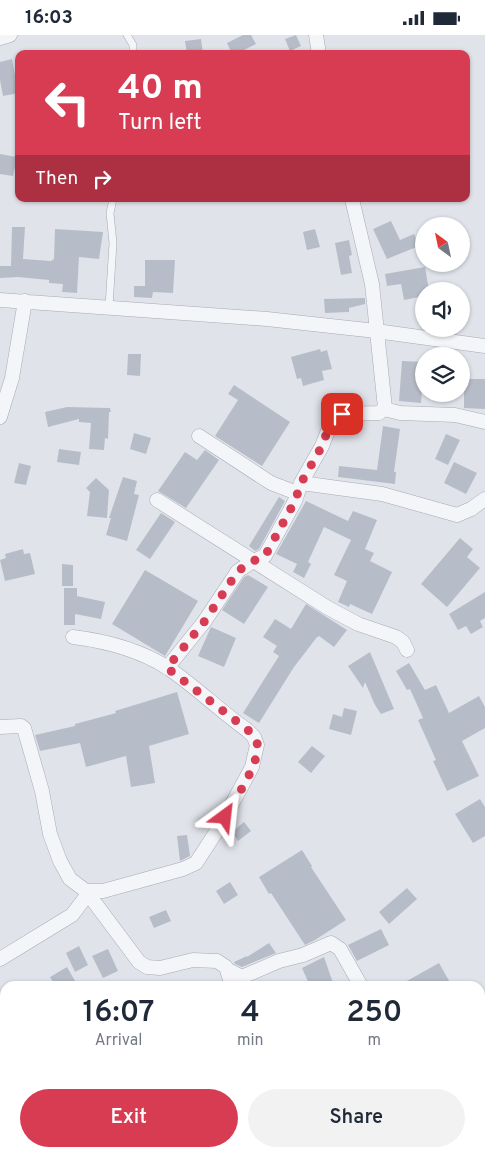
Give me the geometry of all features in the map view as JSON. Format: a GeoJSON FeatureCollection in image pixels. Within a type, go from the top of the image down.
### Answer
{"type":"FeatureCollection","features":[{"type":"Feature","properties":{"kind":"street"},"geometry":{"type":"LineString","coordinates":[[0,38],[10,35]]}},
{"type":"Feature","properties":{"kind":"street"},"geometry":{"type":"LineString","coordinates":[[316,35],[318,50]]}},
{"type":"Feature","properties":{"kind":"street"},"geometry":{"type":"LineString","coordinates":[[167,668],[204,622],[238,571],[265,556],[295,501],[299,488],[322,446],[334,417],[342,414],[379,413],[384,409],[385,402],[372,284],[353,202]]}},
{"type":"Feature","properties":{"kind":"street"},"geometry":{"type":"LineString","coordinates":[[0,300],[266,319],[376,331],[485,346]]}},
{"type":"Feature","properties":{"kind":"street"},"geometry":{"type":"LineString","coordinates":[[0,417],[12,378],[25,301]]}},
{"type":"Feature","properties":{"kind":"street"},"geometry":{"type":"LineString","coordinates":[[384,409],[400,413],[454,415],[485,422]]}},
{"type":"Feature","properties":{"kind":"street"},"geometry":{"type":"LineString","coordinates":[[199,436],[271,483],[299,488],[382,494],[457,515],[471,509],[485,499]]}},
{"type":"Feature","properties":{"kind":"street"},"geometry":{"type":"LineString","coordinates":[[157,499],[335,612],[358,624],[396,637],[403,642],[407,650]]}},
{"type":"Feature","properties":{"kind":"street"},"geometry":{"type":"LineString","coordinates":[[0,959],[72,915],[87,893],[103,891],[194,865],[220,826],[252,767],[258,745],[254,737],[167,668],[111,644],[73,637]]}},
{"type":"Feature","properties":{"kind":"street"},"geometry":{"type":"LineString","coordinates":[[0,727],[20,726],[24,728],[38,776],[54,847],[70,879],[87,893],[143,965],[160,968],[193,960],[210,960],[221,962],[228,970],[242,977],[279,961],[303,955],[331,943],[340,949],[358,981]]}},
{"type":"Feature","properties":{"kind":"street"},"geometry":{"type":"LineString","coordinates":[[228,970],[231,981]]}},
{"type":"Feature","properties":{"kind":"lane"},"geometry":{"type":"LineString","coordinates":[[127,35],[133,50]]}},
{"type":"Feature","properties":{"kind":"lane"},"geometry":{"type":"LineString","coordinates":[[108,307],[113,243],[110,213],[112,202]]}},
{"type":"Feature","properties":{"kind":"building"},"geometry":{"type":"Polygon","coordinates":[[[243,35],[251,35],[256,44],[244,50],[230,50],[227,43],[243,35]]]}},
{"type":"Feature","properties":{"kind":"building"},"geometry":{"type":"Polygon","coordinates":[[[296,35],[301,46],[290,50],[285,39],[296,35]]]}},
{"type":"Feature","properties":{"kind":"building"},"geometry":{"type":"Polygon","coordinates":[[[201,39],[202,50],[186,50],[185,41],[201,39]]]}},
{"type":"Feature","properties":{"kind":"building"},"geometry":{"type":"Polygon","coordinates":[[[12,59],[15,75],[15,94],[3,96],[0,80],[0,62],[12,59]]]}},
{"type":"Feature","properties":{"kind":"building"},"geometry":{"type":"Polygon","coordinates":[[[0,154],[15,157],[13,176],[0,174],[0,154]]]}},
{"type":"Feature","properties":{"kind":"building"},"geometry":{"type":"Polygon","coordinates":[[[391,221],[400,240],[414,234],[415,248],[387,259],[373,229],[391,221]]]}},
{"type":"Feature","properties":{"kind":"building"},"geometry":{"type":"Polygon","coordinates":[[[12,227],[25,227],[23,259],[51,261],[54,259],[55,229],[103,232],[99,259],[79,257],[77,293],[62,292],[63,284],[49,283],[49,280],[18,277],[0,278],[0,266],[11,266],[12,227]]]}},
{"type":"Feature","properties":{"kind":"building"},"geometry":{"type":"Polygon","coordinates":[[[315,229],[320,247],[307,250],[303,232],[315,229]]]}},
{"type":"Feature","properties":{"kind":"building"},"geometry":{"type":"Polygon","coordinates":[[[349,240],[352,255],[349,256],[352,273],[341,275],[335,243],[349,240]]]}},
{"type":"Feature","properties":{"kind":"building"},"geometry":{"type":"Polygon","coordinates":[[[145,260],[175,260],[173,293],[153,292],[152,298],[134,297],[134,286],[145,286],[145,260]]]}},
{"type":"Feature","properties":{"kind":"building"},"geometry":{"type":"Polygon","coordinates":[[[415,269],[415,273],[426,273],[428,282],[415,282],[415,298],[404,300],[401,284],[387,286],[385,274],[415,269]]]}},
{"type":"Feature","properties":{"kind":"building"},"geometry":{"type":"Polygon","coordinates":[[[365,298],[365,304],[349,308],[349,312],[325,313],[324,299],[365,298]]]}},
{"type":"Feature","properties":{"kind":"building"},"geometry":{"type":"Polygon","coordinates":[[[320,349],[321,352],[327,350],[332,369],[322,371],[324,380],[303,386],[301,378],[297,379],[291,357],[320,349]]]}},
{"type":"Feature","properties":{"kind":"building"},"geometry":{"type":"Polygon","coordinates":[[[128,354],[141,354],[140,376],[127,375],[128,354]]]}},
{"type":"Feature","properties":{"kind":"building"},"geometry":{"type":"Polygon","coordinates":[[[402,361],[415,362],[415,402],[421,403],[399,401],[402,361]]]}},
{"type":"Feature","properties":{"kind":"building"},"geometry":{"type":"Polygon","coordinates":[[[470,379],[485,379],[485,409],[464,408],[464,402],[470,402],[470,379]]]}},
{"type":"Feature","properties":{"kind":"building"},"geometry":{"type":"Polygon","coordinates":[[[234,385],[290,422],[262,466],[215,436],[238,400],[228,394],[234,385]]]}},
{"type":"Feature","properties":{"kind":"building"},"geometry":{"type":"Polygon","coordinates":[[[67,407],[110,408],[108,439],[105,438],[104,450],[89,449],[91,423],[79,422],[79,419],[48,427],[45,412],[67,407]]]}},
{"type":"Feature","properties":{"kind":"building"},"geometry":{"type":"Polygon","coordinates":[[[383,426],[400,429],[394,472],[396,472],[395,484],[338,477],[339,466],[377,470],[383,426]]]}},
{"type":"Feature","properties":{"kind":"building"},"geometry":{"type":"Polygon","coordinates":[[[134,433],[151,438],[146,454],[130,449],[134,433]]]}},
{"type":"Feature","properties":{"kind":"building"},"geometry":{"type":"Polygon","coordinates":[[[446,434],[460,440],[448,465],[435,459],[446,434]]]}},
{"type":"Feature","properties":{"kind":"building"},"geometry":{"type":"Polygon","coordinates":[[[59,449],[81,452],[79,465],[57,462],[59,449]]]}},
{"type":"Feature","properties":{"kind":"building"},"geometry":{"type":"Polygon","coordinates":[[[205,450],[219,460],[186,508],[158,491],[185,452],[197,460],[205,450]]]}},
{"type":"Feature","properties":{"kind":"building"},"geometry":{"type":"Polygon","coordinates":[[[454,462],[477,473],[466,494],[444,483],[454,462]]]}},
{"type":"Feature","properties":{"kind":"building"},"geometry":{"type":"Polygon","coordinates":[[[19,463],[31,466],[26,485],[14,483],[19,463]]]}},
{"type":"Feature","properties":{"kind":"building"},"geometry":{"type":"Polygon","coordinates":[[[123,477],[137,481],[134,494],[139,495],[127,541],[106,535],[111,518],[109,518],[123,477]]]}},
{"type":"Feature","properties":{"kind":"building"},"geometry":{"type":"Polygon","coordinates":[[[96,478],[109,490],[107,518],[87,516],[90,492],[86,488],[96,478]]]}},
{"type":"Feature","properties":{"kind":"building"},"geometry":{"type":"Polygon","coordinates":[[[279,497],[285,501],[259,549],[255,551],[249,546],[279,497]]]}},
{"type":"Feature","properties":{"kind":"building"},"geometry":{"type":"Polygon","coordinates":[[[306,501],[348,521],[353,511],[377,520],[365,549],[374,553],[370,561],[392,572],[372,614],[350,604],[349,607],[338,602],[347,581],[334,575],[351,540],[324,527],[308,562],[311,564],[304,578],[293,572],[297,564],[276,554],[306,501]]]}},
{"type":"Feature","properties":{"kind":"building"},"geometry":{"type":"Polygon","coordinates":[[[161,513],[175,522],[150,559],[136,550],[161,513]]]}},
{"type":"Feature","properties":{"kind":"building"},"geometry":{"type":"Polygon","coordinates":[[[460,538],[473,549],[467,557],[480,568],[447,607],[421,584],[460,538]]]}},
{"type":"Feature","properties":{"kind":"building"},"geometry":{"type":"Polygon","coordinates":[[[23,549],[24,554],[30,553],[35,574],[5,581],[0,560],[6,558],[5,554],[23,549]]]}},
{"type":"Feature","properties":{"kind":"building"},"geometry":{"type":"Polygon","coordinates":[[[62,564],[73,565],[73,586],[62,586],[62,564]]]}},
{"type":"Feature","properties":{"kind":"building"},"geometry":{"type":"Polygon","coordinates":[[[145,570],[198,601],[165,656],[112,624],[145,570]]]}},
{"type":"Feature","properties":{"kind":"building"},"geometry":{"type":"Polygon","coordinates":[[[248,575],[268,587],[244,624],[222,610],[244,577],[248,575]]]}},
{"type":"Feature","properties":{"kind":"building"},"geometry":{"type":"Polygon","coordinates":[[[64,588],[77,588],[77,596],[105,602],[101,619],[75,614],[75,625],[64,625],[64,588]]]}},
{"type":"Feature","properties":{"kind":"building"},"geometry":{"type":"Polygon","coordinates":[[[485,592],[485,618],[480,621],[483,627],[471,634],[466,626],[458,630],[449,614],[485,592]]]}},
{"type":"Feature","properties":{"kind":"building"},"geometry":{"type":"Polygon","coordinates":[[[306,604],[347,630],[334,647],[319,636],[317,637],[294,667],[259,723],[243,713],[279,656],[273,652],[277,646],[263,637],[275,619],[291,629],[306,604]]]}},
{"type":"Feature","properties":{"kind":"building"},"geometry":{"type":"Polygon","coordinates":[[[211,627],[236,638],[224,667],[198,656],[211,627]]]}},
{"type":"Feature","properties":{"kind":"building"},"geometry":{"type":"Polygon","coordinates":[[[370,652],[394,709],[381,714],[365,682],[363,688],[348,666],[370,652]]]}},
{"type":"Feature","properties":{"kind":"building"},"geometry":{"type":"Polygon","coordinates":[[[409,663],[425,690],[436,685],[449,713],[479,696],[485,707],[485,728],[462,741],[479,776],[447,791],[433,761],[436,760],[418,720],[423,718],[410,689],[407,690],[396,671],[409,663]]]}},
{"type":"Feature","properties":{"kind":"building"},"geometry":{"type":"Polygon","coordinates":[[[177,692],[189,734],[149,746],[155,783],[131,787],[126,756],[86,767],[80,743],[40,751],[35,735],[75,726],[75,724],[116,713],[115,711],[177,692]]]}},
{"type":"Feature","properties":{"kind":"building"},"geometry":{"type":"Polygon","coordinates":[[[344,708],[357,711],[351,735],[329,729],[333,714],[342,717],[344,708]]]}},
{"type":"Feature","properties":{"kind":"building"},"geometry":{"type":"Polygon","coordinates":[[[312,746],[325,756],[311,773],[298,762],[312,746]]]}},
{"type":"Feature","properties":{"kind":"building"},"geometry":{"type":"Polygon","coordinates":[[[480,799],[485,807],[485,836],[473,843],[455,814],[480,799]]]}},
{"type":"Feature","properties":{"kind":"building"},"geometry":{"type":"Polygon","coordinates":[[[244,822],[251,831],[238,841],[232,832],[244,822]]]}},
{"type":"Feature","properties":{"kind":"building"},"geometry":{"type":"Polygon","coordinates":[[[187,835],[190,856],[180,861],[177,836],[187,835]]]}},
{"type":"Feature","properties":{"kind":"building"},"geometry":{"type":"Polygon","coordinates":[[[302,850],[346,920],[305,945],[259,877],[302,850]]]}},
{"type":"Feature","properties":{"kind":"building"},"geometry":{"type":"Polygon","coordinates":[[[230,882],[238,895],[224,904],[216,891],[230,882]]]}},
{"type":"Feature","properties":{"kind":"building"},"geometry":{"type":"Polygon","coordinates":[[[407,888],[417,899],[389,924],[379,912],[407,888]]]}},
{"type":"Feature","properties":{"kind":"building"},"geometry":{"type":"Polygon","coordinates":[[[166,910],[171,921],[154,928],[149,917],[166,910]]]}},
{"type":"Feature","properties":{"kind":"building"},"geometry":{"type":"Polygon","coordinates":[[[381,929],[389,945],[357,961],[348,945],[381,929]]]}},
{"type":"Feature","properties":{"kind":"building"},"geometry":{"type":"Polygon","coordinates":[[[269,943],[276,953],[242,967],[235,964],[234,962],[247,957],[269,943]]]}},
{"type":"Feature","properties":{"kind":"building"},"geometry":{"type":"Polygon","coordinates":[[[79,946],[88,965],[75,972],[66,953],[79,946]]]}},
{"type":"Feature","properties":{"kind":"building"},"geometry":{"type":"Polygon","coordinates":[[[108,949],[118,971],[103,978],[92,956],[108,949]]]}},
{"type":"Feature","properties":{"kind":"building"},"geometry":{"type":"Polygon","coordinates":[[[324,957],[332,981],[308,981],[302,968],[324,957]]]}},
{"type":"Feature","properties":{"kind":"building"},"geometry":{"type":"Polygon","coordinates":[[[439,963],[449,981],[407,981],[439,963]]]}},
{"type":"Feature","properties":{"kind":"building"},"geometry":{"type":"Polygon","coordinates":[[[67,967],[75,981],[52,981],[50,977],[67,967]]]}},
{"type":"Feature","properties":{"kind":"route"},"geometry":{"type":"LineString","coordinates":[[225,817],[248,778],[258,745],[248,730],[167,668],[204,622],[238,571],[265,556],[295,501],[301,483],[316,459],[331,421],[337,415],[342,414]]}}]}
